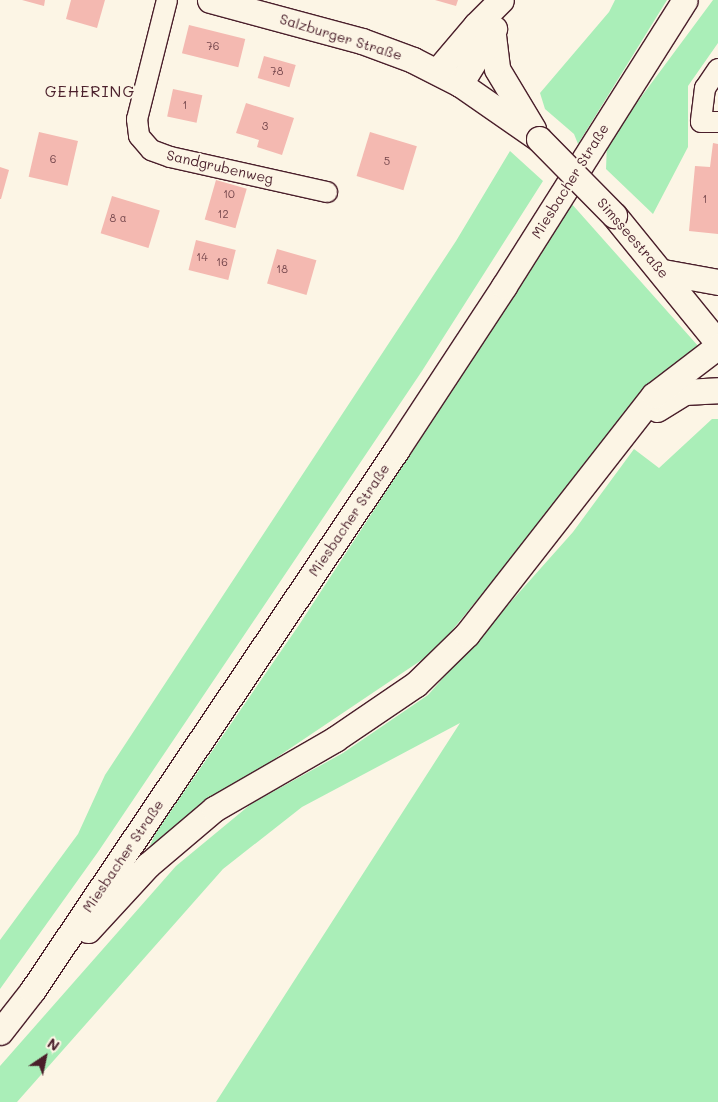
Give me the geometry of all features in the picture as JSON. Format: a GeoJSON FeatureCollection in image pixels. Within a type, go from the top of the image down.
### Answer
{"type":"FeatureCollection","features":[{"type":"Feature","properties":{"kind":"main road","name":"Salzburger Straße"},"geometry":{"type":"LineString","coordinates":[[210,0],[362,41],[437,71],[460,84],[539,139]]}},
{"type":"Feature","properties":{"kind":"main road","name":"Miesbacher Straße"},"geometry":{"type":"LineString","coordinates":[[0,1032],[32,991],[504,286],[685,0]]}},
{"type":"Feature","properties":{"kind":"main road"},"geometry":{"type":"LineString","coordinates":[[437,71],[476,25],[499,3]]}},
{"type":"Feature","properties":{"kind":"main road"},"geometry":{"type":"LineString","coordinates":[[499,3],[493,35],[497,69],[539,139]]}},
{"type":"Feature","properties":{"kind":"main road"},"geometry":{"type":"LineString","coordinates":[[460,84],[493,35]]}},
{"type":"Feature","properties":{"kind":"main road","name":"Simsseestraße"},"geometry":{"type":"LineString","coordinates":[[539,139],[614,215],[715,333]]}},
{"type":"Feature","properties":{"kind":"main road"},"geometry":{"type":"LineString","coordinates":[[663,272],[718,282]]}},
{"type":"Feature","properties":{"kind":"main road"},"geometry":{"type":"LineString","coordinates":[[32,991],[148,865],[214,809],[335,739],[416,684],[467,634],[654,395],[715,333]]}},
{"type":"Feature","properties":{"kind":"main road"},"geometry":{"type":"LineString","coordinates":[[620,439],[684,392],[718,390]]}},
{"type":"Feature","properties":{"kind":"street","name":"Sandgrubenweg"},"geometry":{"type":"LineString","coordinates":[[167,0],[137,119],[139,136],[151,150],[170,157],[327,192]]}},
{"type":"Feature","properties":{"kind":"street"},"geometry":{"type":"LineString","coordinates":[[718,69],[705,88],[701,122],[718,122]]}},
{"type":"Feature","properties":{"kind":"green space"},"geometry":{"type":"Polygon","coordinates":[[[615,0],[667,0],[578,144],[574,134],[545,109],[540,93],[609,12],[615,0]]]}},
{"type":"Feature","properties":{"kind":"green space"},"geometry":{"type":"Polygon","coordinates":[[[713,0],[718,0],[718,43],[688,86],[688,147],[653,214],[606,169],[607,143],[713,0]]]}},
{"type":"Feature","properties":{"kind":"green space"},"geometry":{"type":"Polygon","coordinates":[[[510,151],[543,181],[422,371],[98,852],[0,989],[0,940],[78,834],[105,775],[456,241],[510,151]]]}},
{"type":"Feature","properties":{"kind":"green space"},"geometry":{"type":"Polygon","coordinates":[[[570,202],[699,347],[515,554],[435,651],[252,774],[149,848],[155,834],[299,625],[526,277],[570,202]]]}},
{"type":"Feature","properties":{"kind":"green space"},"geometry":{"type":"Polygon","coordinates":[[[712,419],[718,419],[718,1102],[216,1102],[460,723],[302,807],[223,869],[17,1102],[0,1102],[0,1066],[176,866],[251,804],[343,753],[428,695],[573,532],[634,449],[659,468],[712,419]]]}},
{"type":"Feature","properties":{"kind":"building"},"geometry":{"type":"Polygon","coordinates":[[[22,0],[45,0],[44,6],[22,0]]]}},
{"type":"Feature","properties":{"kind":"building"},"geometry":{"type":"Polygon","coordinates":[[[71,0],[105,0],[97,28],[66,19],[71,0]]]}},
{"type":"Feature","properties":{"kind":"building"},"geometry":{"type":"Polygon","coordinates":[[[435,0],[458,0],[456,6],[435,0]]]}},
{"type":"Feature","properties":{"kind":"building"},"geometry":{"type":"Polygon","coordinates":[[[189,25],[245,39],[238,67],[182,53],[189,25]]]}},
{"type":"Feature","properties":{"kind":"building"},"geometry":{"type":"Polygon","coordinates":[[[264,56],[296,65],[289,87],[258,78],[264,56]]]}},
{"type":"Feature","properties":{"kind":"building"},"geometry":{"type":"Polygon","coordinates":[[[173,89],[202,95],[197,123],[167,116],[173,89]]]}},
{"type":"Feature","properties":{"kind":"building"},"geometry":{"type":"Polygon","coordinates":[[[246,103],[294,118],[282,155],[257,147],[259,140],[236,133],[246,103]]]}},
{"type":"Feature","properties":{"kind":"building"},"geometry":{"type":"Polygon","coordinates":[[[39,132],[78,141],[68,186],[29,177],[39,132]]]}},
{"type":"Feature","properties":{"kind":"building"},"geometry":{"type":"Polygon","coordinates":[[[370,132],[417,146],[403,190],[357,176],[370,132]]]}},
{"type":"Feature","properties":{"kind":"building"},"geometry":{"type":"Polygon","coordinates":[[[713,143],[718,144],[718,234],[689,231],[695,166],[710,167],[713,143]]]}},
{"type":"Feature","properties":{"kind":"building"},"geometry":{"type":"Polygon","coordinates":[[[0,167],[9,170],[1,199],[0,199],[0,167]]]}},
{"type":"Feature","properties":{"kind":"building"},"geometry":{"type":"Polygon","coordinates":[[[216,180],[247,189],[235,228],[205,219],[216,180]]]}},
{"type":"Feature","properties":{"kind":"building"},"geometry":{"type":"Polygon","coordinates":[[[112,196],[160,211],[148,248],[101,233],[112,196]]]}},
{"type":"Feature","properties":{"kind":"building"},"geometry":{"type":"Polygon","coordinates":[[[196,240],[236,250],[228,280],[189,270],[196,240]]]}},
{"type":"Feature","properties":{"kind":"building"},"geometry":{"type":"Polygon","coordinates":[[[277,249],[316,260],[306,295],[267,284],[277,249]]]}},
{"type":"Feature","properties":{"kind":"district","name":"GEHERING"},"geometry":{"type":"Point","coordinates":[90,91]}}]}
